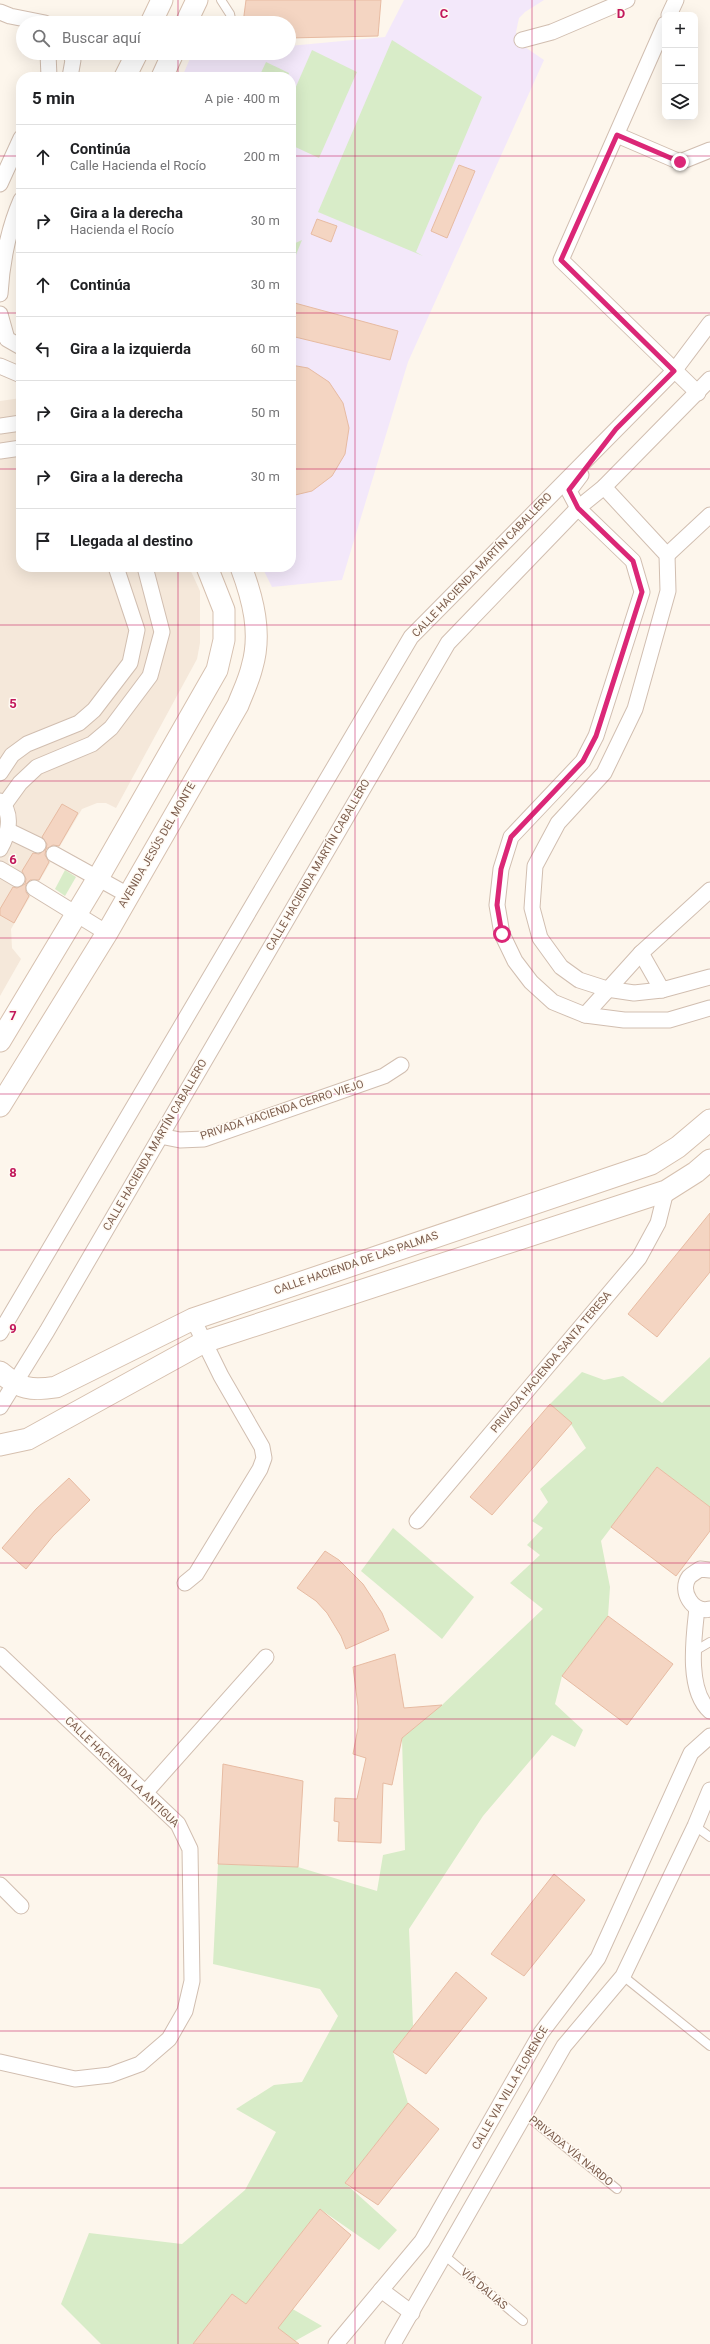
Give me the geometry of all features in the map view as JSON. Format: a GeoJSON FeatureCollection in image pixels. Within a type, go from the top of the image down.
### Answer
{"type":"FeatureCollection","features":[{"type":"Feature","properties":{"kind":"main road"},"geometry":{"type":"LineString","coordinates":[[154,16],[162,0]]}},
{"type":"Feature","properties":{"kind":"main road"},"geometry":{"type":"LineString","coordinates":[[189,16],[197,0]]}},
{"type":"Feature","properties":{"kind":"main road"},"geometry":{"type":"LineString","coordinates":[[128,72],[134,60]]}},
{"type":"Feature","properties":{"kind":"main road"},"geometry":{"type":"LineString","coordinates":[[164,72],[169,60]]}},
{"type":"Feature","properties":{"kind":"main road"},"geometry":{"type":"LineString","coordinates":[[0,1041],[98,878],[217,670],[224,640],[224,610],[209,572]]}},
{"type":"Feature","properties":{"kind":"main road","name":"AVENIDA JESÚS DEL MONTE"},"geometry":{"type":"LineString","coordinates":[[0,1106],[107,933],[238,705],[253,666],[257,628],[252,595],[243,572]]}},
{"type":"Feature","properties":{"kind":"main road","name":"CALLE HACIENDA DE LAS PALMAS"},"geometry":{"type":"LineString","coordinates":[[7,1378],[39,1390],[56,1387],[193,1319],[651,1164],[678,1147],[710,1120]]}},
{"type":"Feature","properties":{"kind":"main road"},"geometry":{"type":"LineString","coordinates":[[0,1445],[28,1439],[204,1342],[666,1191],[696,1172],[710,1160]]}},
{"type":"Feature","properties":{"kind":"main road"},"geometry":{"type":"LineString","coordinates":[[476,1223],[484,1250]]}},
{"type":"Feature","properties":{"kind":"street"},"geometry":{"type":"LineString","coordinates":[[522,40],[552,32],[627,0]]}},
{"type":"Feature","properties":{"kind":"street"},"geometry":{"type":"LineString","coordinates":[[670,12],[676,0]]}},
{"type":"Feature","properties":{"kind":"street"},"geometry":{"type":"LineString","coordinates":[[5,14],[16,16]]}},
{"type":"Feature","properties":{"kind":"street"},"geometry":{"type":"LineString","coordinates":[[5,14],[16,21]]}},
{"type":"Feature","properties":{"kind":"street"},"geometry":{"type":"LineString","coordinates":[[662,31],[561,260],[698,393]]}},
{"type":"Feature","properties":{"kind":"street"},"geometry":{"type":"LineString","coordinates":[[48,60],[49,72]]}},
{"type":"Feature","properties":{"kind":"street"},"geometry":{"type":"LineString","coordinates":[[71,72],[73,60]]}},
{"type":"Feature","properties":{"kind":"street"},"geometry":{"type":"LineString","coordinates":[[617,135],[680,162],[710,150]]}},
{"type":"Feature","properties":{"kind":"street"},"geometry":{"type":"LineString","coordinates":[[0,184],[16,149]]}},
{"type":"Feature","properties":{"kind":"street"},"geometry":{"type":"LineString","coordinates":[[0,294],[3,266],[16,212]]}},
{"type":"Feature","properties":{"kind":"street"},"geometry":{"type":"LineString","coordinates":[[0,314],[7,339],[16,344]]}},
{"type":"Feature","properties":{"kind":"street","name":"CALLE HACIENDA MARTÍN CABALLERO"},"geometry":{"type":"LineString","coordinates":[[0,1333],[411,637],[674,371],[710,323]]}},
{"type":"Feature","properties":{"kind":"street"},"geometry":{"type":"LineString","coordinates":[[0,366],[16,373]]}},
{"type":"Feature","properties":{"kind":"street","name":"CALLE HACIENDA MARTÍN CABALLERO"},"geometry":{"type":"LineString","coordinates":[[0,1407],[7,1378],[160,1136],[448,644],[578,508],[604,487],[698,393],[710,379]]}},
{"type":"Feature","properties":{"kind":"street"},"geometry":{"type":"LineString","coordinates":[[0,426],[16,424]]}},
{"type":"Feature","properties":{"kind":"street"},"geometry":{"type":"LineString","coordinates":[[616,429],[569,490],[578,508],[633,561],[642,592],[596,736],[583,761],[511,837],[501,869],[497,905],[502,934],[515,961],[531,982],[553,1002],[585,1015],[624,1020],[669,1020],[710,1008]]}},
{"type":"Feature","properties":{"kind":"street"},"geometry":{"type":"LineString","coordinates":[[0,451],[16,449]]}},
{"type":"Feature","properties":{"kind":"street"},"geometry":{"type":"LineString","coordinates":[[604,487],[666,555],[668,591],[635,709],[604,773],[558,823],[535,866],[532,908],[540,938],[561,967],[579,980],[607,989],[634,993],[662,990],[710,977]]}},
{"type":"Feature","properties":{"kind":"street"},"geometry":{"type":"LineString","coordinates":[[666,555],[710,514]]}},
{"type":"Feature","properties":{"kind":"street"},"geometry":{"type":"LineString","coordinates":[[0,773],[12,755],[27,744],[79,723],[94,710],[130,664],[137,630],[118,572]]}},
{"type":"Feature","properties":{"kind":"street"},"geometry":{"type":"LineString","coordinates":[[0,849],[9,831],[8,817],[2,803],[37,767],[92,744],[111,728],[150,676],[162,632],[146,572]]}},
{"type":"Feature","properties":{"kind":"street"},"geometry":{"type":"LineString","coordinates":[[9,831],[38,845]]}},
{"type":"Feature","properties":{"kind":"street"},"geometry":{"type":"LineString","coordinates":[[54,854],[128,895]]}},
{"type":"Feature","properties":{"kind":"street"},"geometry":{"type":"LineString","coordinates":[[0,870],[17,879]]}},
{"type":"Feature","properties":{"kind":"street"},"geometry":{"type":"LineString","coordinates":[[34,888],[107,933]]}},
{"type":"Feature","properties":{"kind":"street"},"geometry":{"type":"LineString","coordinates":[[585,1015],[641,953],[710,890]]}},
{"type":"Feature","properties":{"kind":"street"},"geometry":{"type":"LineString","coordinates":[[641,953],[662,990]]}},
{"type":"Feature","properties":{"kind":"street","name":"PRIVADA HACIENDA CERRO VIEJO"},"geometry":{"type":"LineString","coordinates":[[160,1136],[180,1140],[204,1139],[384,1076],[401,1065]]}},
{"type":"Feature","properties":{"kind":"street","name":"PRIVADA HACIENDA SANTA TERESA"},"geometry":{"type":"LineString","coordinates":[[417,1521],[639,1258],[658,1223],[666,1191]]}},
{"type":"Feature","properties":{"kind":"street"},"geometry":{"type":"LineString","coordinates":[[185,1584],[196,1574],[260,1469],[264,1458],[262,1447],[204,1342],[193,1319]]}},
{"type":"Feature","properties":{"kind":"street"},"geometry":{"type":"LineString","coordinates":[[710,1570],[700,1569],[688,1578],[686,1592],[692,1605],[704,1608],[693,1652],[698,1689],[710,1711]]}},
{"type":"Feature","properties":{"kind":"street","name":"CALLE HACIENDA LA ANTIGUA"},"geometry":{"type":"LineString","coordinates":[[0,1655],[178,1824],[190,1849],[192,1981],[184,2011],[169,2039],[140,2064],[110,2075],[75,2079],[0,2062]]}},
{"type":"Feature","properties":{"kind":"street"},"geometry":{"type":"LineString","coordinates":[[145,1793],[266,1657]]}},
{"type":"Feature","properties":{"kind":"street","name":"CALLE VIA VILLA FLORENCE"},"geometry":{"type":"LineString","coordinates":[[336,2344],[422,2241],[541,2033],[598,1958],[691,1753],[710,1736]]}},
{"type":"Feature","properties":{"kind":"street"},"geometry":{"type":"LineString","coordinates":[[393,2344],[445,2256],[564,2046],[623,1976],[695,1826],[710,1790]]}},
{"type":"Feature","properties":{"kind":"street"},"geometry":{"type":"LineString","coordinates":[[0,1885],[21,1906]]}},
{"type":"Feature","properties":{"kind":"street"},"geometry":{"type":"LineString","coordinates":[[381,2290],[412,2312]]}},
{"type":"Feature","properties":{"kind":"lane"},"geometry":{"type":"LineString","coordinates":[[221,0],[230,16]]}},
{"type":"Feature","properties":{"kind":"lane"},"geometry":{"type":"LineString","coordinates":[[693,1652],[710,1642]]}},
{"type":"Feature","properties":{"kind":"lane"},"geometry":{"type":"LineString","coordinates":[[695,1826],[710,1837]]}},
{"type":"Feature","properties":{"kind":"lane"},"geometry":{"type":"LineString","coordinates":[[623,1976],[710,2046]]}},
{"type":"Feature","properties":{"kind":"lane","name":"PRIVADA VÍA NARDO"},"geometry":{"type":"LineString","coordinates":[[525,2114],[617,2188]]}},
{"type":"Feature","properties":{"kind":"lane","name":"VÍA DALIAS"},"geometry":{"type":"LineString","coordinates":[[445,2256],[523,2321]]}},
{"type":"Feature","properties":{"kind":"shaded area"},"geometry":{"type":"Polygon","coordinates":[[[404,0],[544,0],[525,12],[519,18],[516,32],[519,43],[544,60],[408,362],[342,580],[272,587],[264,572],[296,572],[296,72],[184,72],[189,60],[296,60],[296,45],[385,37],[404,0]]]}},
{"type":"Feature","properties":{"kind":"shaded area"},"geometry":{"type":"Polygon","coordinates":[[[16,399],[16,572],[191,572],[200,591],[200,643],[197,659],[116,808],[106,803],[97,803],[82,809],[11,929],[12,948],[21,959],[0,996],[0,401],[16,399]]]}},
{"type":"Feature","properties":{"kind":"green space"},"geometry":{"type":"Polygon","coordinates":[[[392,40],[482,97],[416,252],[423,256],[318,212],[392,40]]]}},
{"type":"Feature","properties":{"kind":"green space"},"geometry":{"type":"Polygon","coordinates":[[[312,50],[357,72],[319,158],[296,147],[296,87],[312,50]]]}},
{"type":"Feature","properties":{"kind":"green space"},"geometry":{"type":"Polygon","coordinates":[[[266,62],[287,72],[261,72],[266,62]]]}},
{"type":"Feature","properties":{"kind":"green space"},"geometry":{"type":"Polygon","coordinates":[[[302,240],[296,255],[296,243],[302,240]]]}},
{"type":"Feature","properties":{"kind":"green space"},"geometry":{"type":"Polygon","coordinates":[[[65,870],[76,877],[65,896],[55,889],[65,870]]]}},
{"type":"Feature","properties":{"kind":"green space"},"geometry":{"type":"Polygon","coordinates":[[[710,1357],[710,1507],[657,1467],[601,1541],[610,1587],[608,1616],[562,1676],[555,1704],[583,1730],[575,1747],[552,1735],[483,1816],[409,1929],[413,2026],[393,2052],[408,2103],[345,2183],[397,2230],[379,2250],[320,2209],[258,2289],[322,2326],[295,2341],[232,2294],[193,2344],[101,2344],[61,2304],[89,2233],[182,2244],[245,2190],[276,2132],[236,2109],[274,2085],[302,2082],[338,2016],[320,1989],[213,1964],[218,1864],[298,1867],[377,1891],[383,1855],[405,1850],[402,1738],[442,1705],[543,1609],[510,1583],[540,1555],[527,1545],[543,1528],[532,1521],[548,1502],[540,1489],[586,1448],[569,1421],[550,1404],[582,1372],[604,1380],[623,1376],[662,1403],[710,1357]]]}},
{"type":"Feature","properties":{"kind":"green space"},"geometry":{"type":"Polygon","coordinates":[[[393,1528],[474,1597],[442,1639],[361,1571],[393,1528]]]}},
{"type":"Feature","properties":{"kind":"building"},"geometry":{"type":"Polygon","coordinates":[[[246,0],[381,0],[378,36],[296,38],[296,16],[244,16],[246,0]]]}},
{"type":"Feature","properties":{"kind":"building"},"geometry":{"type":"Polygon","coordinates":[[[459,165],[475,171],[447,238],[431,231],[459,165]]]}},
{"type":"Feature","properties":{"kind":"building"},"geometry":{"type":"Polygon","coordinates":[[[317,219],[337,226],[331,242],[311,234],[317,219]]]}},
{"type":"Feature","properties":{"kind":"building"},"geometry":{"type":"Polygon","coordinates":[[[296,303],[398,331],[390,360],[296,337],[296,303]]]}},
{"type":"Feature","properties":{"kind":"building"},"geometry":{"type":"Polygon","coordinates":[[[296,366],[308,368],[329,382],[343,403],[349,428],[345,454],[332,476],[312,491],[296,495],[296,366]]]}},
{"type":"Feature","properties":{"kind":"building"},"geometry":{"type":"Polygon","coordinates":[[[62,804],[78,813],[59,846],[53,845],[46,849],[47,844],[42,837],[62,804]]]}},
{"type":"Feature","properties":{"kind":"building"},"geometry":{"type":"Polygon","coordinates":[[[46,849],[45,855],[49,862],[39,880],[30,880],[26,884],[26,892],[29,896],[14,923],[0,915],[0,909],[13,887],[17,888],[25,884],[26,879],[22,871],[33,853],[39,854],[46,849]]]}},
{"type":"Feature","properties":{"kind":"building"},"geometry":{"type":"Polygon","coordinates":[[[710,1213],[710,1272],[657,1337],[628,1314],[710,1213]]]}},
{"type":"Feature","properties":{"kind":"building"},"geometry":{"type":"Polygon","coordinates":[[[550,1404],[572,1423],[492,1515],[470,1497],[550,1404]]]}},
{"type":"Feature","properties":{"kind":"building"},"geometry":{"type":"Polygon","coordinates":[[[657,1467],[710,1507],[710,1531],[676,1576],[611,1527],[657,1467]]]}},
{"type":"Feature","properties":{"kind":"building"},"geometry":{"type":"Polygon","coordinates":[[[69,1478],[90,1500],[53,1536],[26,1569],[2,1548],[36,1509],[69,1478]]]}},
{"type":"Feature","properties":{"kind":"building"},"geometry":{"type":"Polygon","coordinates":[[[325,1551],[339,1560],[363,1584],[382,1613],[389,1630],[346,1649],[341,1636],[327,1613],[316,1601],[297,1588],[325,1551]]]}},
{"type":"Feature","properties":{"kind":"building"},"geometry":{"type":"Polygon","coordinates":[[[608,1616],[673,1664],[627,1725],[562,1676],[608,1616]]]}},
{"type":"Feature","properties":{"kind":"building"},"geometry":{"type":"Polygon","coordinates":[[[395,1654],[404,1708],[442,1705],[402,1738],[392,1785],[383,1783],[381,1843],[338,1841],[339,1822],[334,1821],[335,1798],[357,1799],[366,1758],[353,1754],[358,1728],[358,1706],[353,1667],[395,1654]]]}},
{"type":"Feature","properties":{"kind":"building"},"geometry":{"type":"Polygon","coordinates":[[[223,1764],[303,1781],[298,1867],[218,1864],[223,1764]]]}},
{"type":"Feature","properties":{"kind":"building"},"geometry":{"type":"Polygon","coordinates":[[[554,1874],[585,1900],[524,1976],[491,1954],[554,1874]]]}},
{"type":"Feature","properties":{"kind":"building"},"geometry":{"type":"Polygon","coordinates":[[[456,1972],[487,1998],[426,2074],[393,2052],[456,1972]]]}},
{"type":"Feature","properties":{"kind":"building"},"geometry":{"type":"Polygon","coordinates":[[[408,2103],[439,2129],[378,2205],[345,2183],[408,2103]]]}},
{"type":"Feature","properties":{"kind":"building"},"geometry":{"type":"Polygon","coordinates":[[[320,2209],[351,2235],[278,2328],[299,2344],[193,2344],[232,2294],[246,2304],[320,2209]]]}},
{"type":"Feature","properties":{"kind":"route"},"geometry":{"type":"LineString","coordinates":[[502,934],[497,905],[501,869],[511,837],[583,761],[596,736],[642,592],[633,561],[578,508],[569,490],[616,429],[674,371],[561,260],[617,135],[680,162]]}}]}
